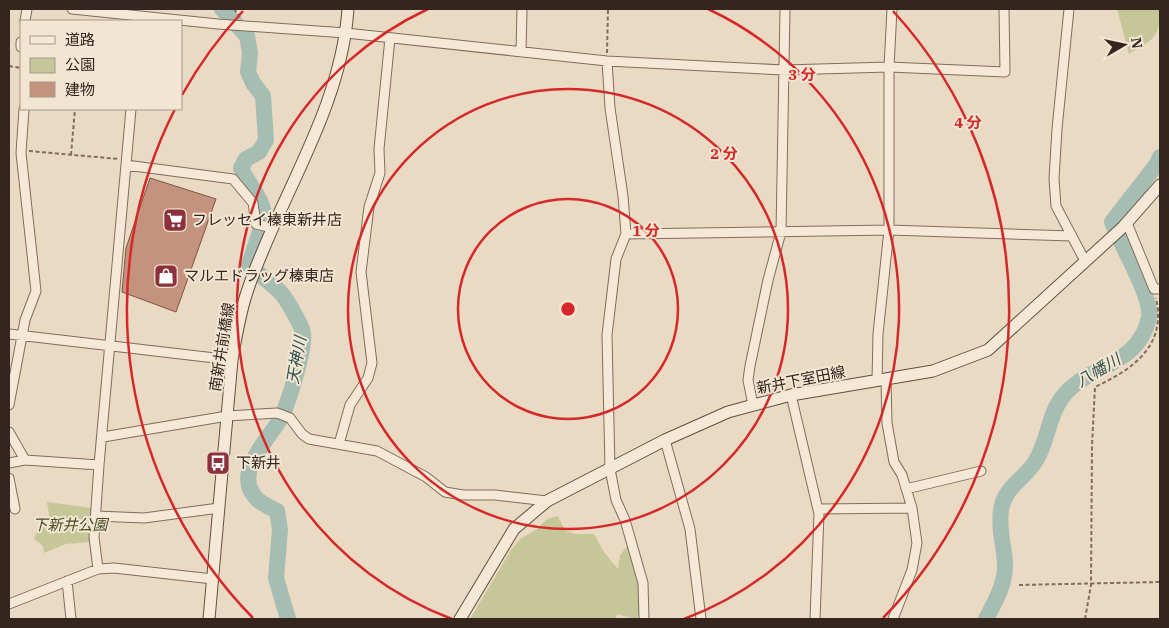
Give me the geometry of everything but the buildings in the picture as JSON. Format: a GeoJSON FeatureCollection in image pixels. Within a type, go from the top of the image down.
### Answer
{"type":"FeatureCollection","features":[{"type":"Feature","properties":{"kind":"main road","name":"南新井前橋線"},"geometry":{"type":"LineString","coordinates":[[209,619],[232,360],[247,291],[331,95],[340,68],[348,9]]}},
{"type":"Feature","properties":{"kind":"main road","name":"新井下室田線"},"geometry":{"type":"LineString","coordinates":[[460,619],[514,529],[547,501],[665,440],[728,412],[791,396],[933,371],[988,350],[1125,225],[1160,185]]}},
{"type":"Feature","properties":{"kind":"street"},"geometry":{"type":"LineString","coordinates":[[72,9],[346,33],[607,61],[784,70],[889,68],[1005,72],[1004,9]]}},
{"type":"Feature","properties":{"kind":"street"},"geometry":{"type":"LineString","coordinates":[[521,52],[522,9]]}},
{"type":"Feature","properties":{"kind":"street"},"geometry":{"type":"LineString","coordinates":[[753,405],[748,380],[750,366],[768,280],[781,232],[785,9]]}},
{"type":"Feature","properties":{"kind":"street"},"geometry":{"type":"LineString","coordinates":[[892,9],[889,68],[889,230],[878,334],[882,380],[894,462],[902,475],[912,508],[917,543],[912,570],[893,619]]}},
{"type":"Feature","properties":{"kind":"street"},"geometry":{"type":"LineString","coordinates":[[1069,9],[1054,179],[1056,206],[1085,261]]}},
{"type":"Feature","properties":{"kind":"street"},"geometry":{"type":"LineString","coordinates":[[339,444],[350,405],[368,378],[372,363],[361,272],[369,207],[380,173],[379,149],[390,38]]}},
{"type":"Feature","properties":{"kind":"street"},"geometry":{"type":"LineString","coordinates":[[607,61],[610,108],[623,196],[626,234],[616,258],[607,335],[610,469],[616,500],[625,520],[643,583],[644,619]]}},
{"type":"Feature","properties":{"kind":"street"},"geometry":{"type":"LineString","coordinates":[[9,404],[25,320],[36,291],[21,150],[24,110]]}},
{"type":"Feature","properties":{"kind":"street"},"geometry":{"type":"LineString","coordinates":[[98,569],[94,537],[99,465],[131,110]]}},
{"type":"Feature","properties":{"kind":"street"},"geometry":{"type":"LineString","coordinates":[[126,162],[233,179],[254,203],[256,224],[273,228]]}},
{"type":"Feature","properties":{"kind":"street"},"geometry":{"type":"LineString","coordinates":[[1125,225],[1157,289]]}},
{"type":"Feature","properties":{"kind":"street"},"geometry":{"type":"LineString","coordinates":[[626,234],[889,230],[1072,236]]}},
{"type":"Feature","properties":{"kind":"street"},"geometry":{"type":"LineString","coordinates":[[9,334],[232,360]]}},
{"type":"Feature","properties":{"kind":"street"},"geometry":{"type":"LineString","coordinates":[[791,396],[818,509],[819,548],[815,619]]}},
{"type":"Feature","properties":{"kind":"street"},"geometry":{"type":"LineString","coordinates":[[103,437],[227,416],[278,413],[290,418],[302,434],[309,439],[377,450],[426,477],[445,492],[547,501]]}},
{"type":"Feature","properties":{"kind":"street"},"geometry":{"type":"LineString","coordinates":[[9,432],[25,460]]}},
{"type":"Feature","properties":{"kind":"street"},"geometry":{"type":"LineString","coordinates":[[665,440],[690,529],[701,619]]}},
{"type":"Feature","properties":{"kind":"street"},"geometry":{"type":"LineString","coordinates":[[9,463],[25,460],[99,465]]}},
{"type":"Feature","properties":{"kind":"street"},"geometry":{"type":"LineString","coordinates":[[906,489],[981,471]]}},
{"type":"Feature","properties":{"kind":"street"},"geometry":{"type":"LineString","coordinates":[[9,478],[15,510]]}},
{"type":"Feature","properties":{"kind":"street"},"geometry":{"type":"LineString","coordinates":[[96,516],[144,518],[219,508]]}},
{"type":"Feature","properties":{"kind":"street"},"geometry":{"type":"LineString","coordinates":[[818,509],[912,508]]}},
{"type":"Feature","properties":{"kind":"street"},"geometry":{"type":"LineString","coordinates":[[9,604],[98,569],[114,568],[213,580]]}},
{"type":"Feature","properties":{"kind":"street"},"geometry":{"type":"LineString","coordinates":[[67,581],[71,619]]}},
{"type":"Feature","properties":{"kind":"path"},"geometry":{"type":"LineString","coordinates":[[607,61],[608,9]]}},
{"type":"Feature","properties":{"kind":"path"},"geometry":{"type":"LineString","coordinates":[[71,155],[75,110]]}},
{"type":"Feature","properties":{"kind":"path"},"geometry":{"type":"LineString","coordinates":[[21,150],[126,162]]}},
{"type":"Feature","properties":{"kind":"path"},"geometry":{"type":"LineString","coordinates":[[1085,619],[1091,584],[1092,445],[1095,387],[1125,373],[1145,354],[1156,333],[1159,312],[1157,289]]}},
{"type":"Feature","properties":{"kind":"path"},"geometry":{"type":"LineString","coordinates":[[1020,585],[1160,582]]}},
{"type":"Feature","properties":{"kind":"green space"},"geometry":{"type":"Polygon","coordinates":[[[1117,9],[1160,9],[1159,27],[1154,37],[1129,54],[1117,9]]]}},
{"type":"Feature","properties":{"kind":"green space","name":"下新井公園"},"geometry":{"type":"Polygon","coordinates":[[[47,502],[92,508],[90,542],[66,544],[44,553],[43,546],[34,539],[37,532],[50,521],[47,502]]]}},
{"type":"Feature","properties":{"kind":"green space"},"geometry":{"type":"Polygon","coordinates":[[[558,516],[565,531],[576,534],[594,534],[604,552],[618,569],[620,555],[628,545],[639,575],[641,614],[635,619],[617,614],[616,619],[470,619],[511,550],[520,539],[536,530],[547,519],[558,516]]]}},
{"type":"Feature","properties":{"kind":"waterway","name":"天神川"},"geometry":{"type":"LineString","coordinates":[[222,9],[247,36],[250,53],[248,72],[253,83],[263,96],[266,140],[259,152],[246,159],[241,168],[259,199],[264,212],[264,219],[249,265],[283,296],[303,333],[302,351],[287,404],[279,421],[254,458],[248,479],[250,489],[257,499],[277,511],[280,530],[276,578],[288,619]]}},
{"type":"Feature","properties":{"kind":"waterway","name":"八幡川"},"geometry":{"type":"LineString","coordinates":[[986,619],[1004,578],[1005,563],[1000,517],[1006,496],[1035,462],[1043,446],[1053,414],[1061,399],[1083,379],[1123,356],[1143,334],[1149,317],[1146,296],[1112,222],[1157,164],[1160,157]]}},
{"type":"Feature","properties":{"kind":"place","name":"フレッセイ榛東新井店"},"geometry":{"type":"Point","coordinates":[175,220]}},
{"type":"Feature","properties":{"kind":"place","name":"マルエドラッグ榛東店"},"geometry":{"type":"Point","coordinates":[166,276]}},
{"type":"Feature","properties":{"kind":"place","name":"下新井"},"geometry":{"type":"Point","coordinates":[218,463]}}]}
